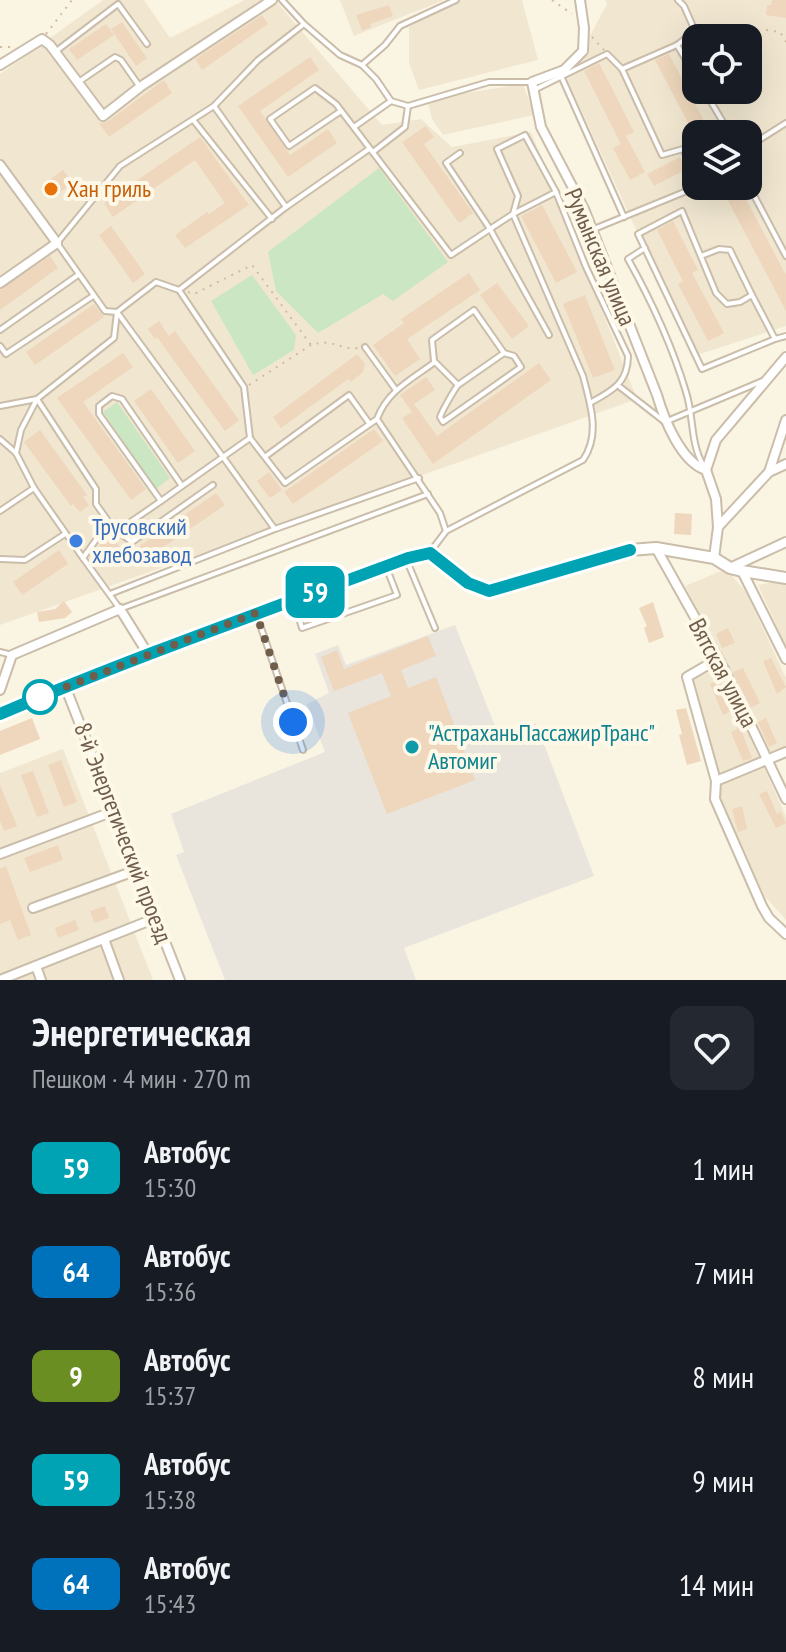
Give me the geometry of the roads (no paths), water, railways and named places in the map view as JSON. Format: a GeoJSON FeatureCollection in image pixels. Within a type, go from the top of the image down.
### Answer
{"type":"FeatureCollection","features":[{"type":"Feature","properties":{"kind":"street"},"geometry":{"type":"LineString","coordinates":[[0,65],[42,39],[103,116],[140,87],[272,0]]}},
{"type":"Feature","properties":{"kind":"street"},"geometry":{"type":"LineString","coordinates":[[533,86],[564,70],[583,51],[580,0]]}},
{"type":"Feature","properties":{"kind":"street","name":"Румынская улица"},"geometry":{"type":"LineString","coordinates":[[533,86],[541,127],[584,209],[665,422],[694,467],[706,470]]}},
{"type":"Feature","properties":{"kind":"street"},"geometry":{"type":"LineString","coordinates":[[0,165],[57,243],[0,283]]}},
{"type":"Feature","properties":{"kind":"street"},"geometry":{"type":"LineString","coordinates":[[714,558],[718,527],[716,499],[706,470],[716,440],[786,357]]}},
{"type":"Feature","properties":{"kind":"street"},"geometry":{"type":"LineString","coordinates":[[769,472],[786,420]]}},
{"type":"Feature","properties":{"kind":"street"},"geometry":{"type":"LineString","coordinates":[[718,527],[769,472],[786,464]]}},
{"type":"Feature","properties":{"kind":"street"},"geometry":{"type":"LineString","coordinates":[[730,568],[786,542]]}},
{"type":"Feature","properties":{"kind":"street"},"geometry":{"type":"LineString","coordinates":[[0,714],[293,599],[430,553],[468,583],[489,591],[630,550],[656,548],[714,558],[730,568],[786,578]]}},
{"type":"Feature","properties":{"kind":"street","name":"Вятская улица"},"geometry":{"type":"LineString","coordinates":[[656,548],[718,659],[786,799]]}},
{"type":"Feature","properties":{"kind":"street"},"geometry":{"type":"LineString","coordinates":[[742,571],[786,659]]}},
{"type":"Feature","properties":{"kind":"street"},"geometry":{"type":"LineString","coordinates":[[0,690],[12,655],[120,609],[148,654]]}},
{"type":"Feature","properties":{"kind":"street"},"geometry":{"type":"LineString","coordinates":[[718,659],[687,677],[716,781],[715,799],[746,875],[769,918],[786,934]]}},
{"type":"Feature","properties":{"kind":"street","name":"8-й Энергетический проезд"},"geometry":{"type":"LineString","coordinates":[[65,686],[180,980]]}},
{"type":"Feature","properties":{"kind":"street"},"geometry":{"type":"LineString","coordinates":[[716,781],[786,752]]}},
{"type":"Feature","properties":{"kind":"street"},"geometry":{"type":"LineString","coordinates":[[0,854],[114,811]]}},
{"type":"Feature","properties":{"kind":"street"},"geometry":{"type":"LineString","coordinates":[[33,908],[137,870]]}},
{"type":"Feature","properties":{"kind":"street"},"geometry":{"type":"LineString","coordinates":[[0,980],[156,918]]}},
{"type":"Feature","properties":{"kind":"street"},"geometry":{"type":"LineString","coordinates":[[104,939],[119,980]]}},
{"type":"Feature","properties":{"kind":"street"},"geometry":{"type":"LineString","coordinates":[[36,966],[41,980]]}},
{"type":"Feature","properties":{"kind":"lane"},"geometry":{"type":"LineString","coordinates":[[282,0],[340,55],[362,65],[391,101],[408,106],[489,82],[533,86],[562,78],[607,54],[622,69],[662,155],[682,149]]}},
{"type":"Feature","properties":{"kind":"lane"},"geometry":{"type":"LineString","coordinates":[[362,65],[385,45],[400,26],[456,0]]}},
{"type":"Feature","properties":{"kind":"lane"},"geometry":{"type":"LineString","coordinates":[[622,69],[677,45],[695,31],[678,0]]}},
{"type":"Feature","properties":{"kind":"lane"},"geometry":{"type":"LineString","coordinates":[[55,52],[118,4],[147,44]]}},
{"type":"Feature","properties":{"kind":"lane"},"geometry":{"type":"LineString","coordinates":[[304,24],[258,60],[214,106],[120,166],[57,243],[105,311],[117,312],[156,282],[179,290],[244,387],[250,438],[285,483],[377,419],[382,404],[396,390],[435,362]]}},
{"type":"Feature","properties":{"kind":"lane"},"geometry":{"type":"LineString","coordinates":[[677,45],[682,53]]}},
{"type":"Feature","properties":{"kind":"lane"},"geometry":{"type":"LineString","coordinates":[[78,83],[115,57],[121,60],[140,87]]}},
{"type":"Feature","properties":{"kind":"lane"},"geometry":{"type":"LineString","coordinates":[[562,78],[624,217]]}},
{"type":"Feature","properties":{"kind":"lane"},"geometry":{"type":"LineString","coordinates":[[341,111],[289,146],[270,119],[315,88],[336,104],[451,255],[513,214],[556,192]]}},
{"type":"Feature","properties":{"kind":"lane"},"geometry":{"type":"LineString","coordinates":[[353,127],[391,101]]}},
{"type":"Feature","properties":{"kind":"lane"},"geometry":{"type":"LineString","coordinates":[[214,106],[286,207]]}},
{"type":"Feature","properties":{"kind":"lane"},"geometry":{"type":"LineString","coordinates":[[179,290],[286,207],[405,127],[408,106]]}},
{"type":"Feature","properties":{"kind":"lane"},"geometry":{"type":"LineString","coordinates":[[193,120],[272,219]]}},
{"type":"Feature","properties":{"kind":"lane"},"geometry":{"type":"LineString","coordinates":[[762,138],[786,123]]}},
{"type":"Feature","properties":{"kind":"lane"},"geometry":{"type":"LineString","coordinates":[[430,553],[446,531],[583,460],[594,438],[583,376],[513,214],[518,196],[497,149],[525,135],[556,192],[586,267],[628,356],[628,367],[620,387],[590,403]]}},
{"type":"Feature","properties":{"kind":"lane"},"geometry":{"type":"LineString","coordinates":[[460,153],[446,163],[490,229],[549,335]]}},
{"type":"Feature","properties":{"kind":"lane"},"geometry":{"type":"LineString","coordinates":[[591,230],[682,193]]}},
{"type":"Feature","properties":{"kind":"lane"},"geometry":{"type":"LineString","coordinates":[[757,200],[786,256]]}},
{"type":"Feature","properties":{"kind":"lane"},"geometry":{"type":"LineString","coordinates":[[752,295],[740,302],[727,304],[716,293],[682,211],[638,234],[702,369],[786,336]]}},
{"type":"Feature","properties":{"kind":"lane"},"geometry":{"type":"LineString","coordinates":[[645,248],[628,259],[661,320],[692,411],[694,450],[706,470]]}},
{"type":"Feature","properties":{"kind":"lane"},"geometry":{"type":"LineString","coordinates":[[701,256],[719,249],[730,250],[775,339]]}},
{"type":"Feature","properties":{"kind":"lane"},"geometry":{"type":"LineString","coordinates":[[0,330],[78,275]]}},
{"type":"Feature","properties":{"kind":"lane"},"geometry":{"type":"LineString","coordinates":[[0,346],[6,354],[93,296]]}},
{"type":"Feature","properties":{"kind":"lane"},"geometry":{"type":"LineString","coordinates":[[458,385],[435,362],[432,340],[474,310],[504,353],[514,356],[521,367],[443,422],[440,417],[443,408],[452,399],[458,385],[504,353]]}},
{"type":"Feature","properties":{"kind":"lane"},"geometry":{"type":"LineString","coordinates":[[16,453],[21,430],[37,399],[114,338],[117,312]]}},
{"type":"Feature","properties":{"kind":"lane"},"geometry":{"type":"LineString","coordinates":[[117,312],[275,529]]}},
{"type":"Feature","properties":{"kind":"lane"},"geometry":{"type":"LineString","coordinates":[[365,347],[396,390]]}},
{"type":"Feature","properties":{"kind":"lane"},"geometry":{"type":"LineString","coordinates":[[620,387],[665,422],[769,378]]}},
{"type":"Feature","properties":{"kind":"lane"},"geometry":{"type":"LineString","coordinates":[[266,456],[349,395],[369,423]]}},
{"type":"Feature","properties":{"kind":"lane"},"geometry":{"type":"LineString","coordinates":[[161,501],[99,414],[99,406],[112,396],[122,399],[182,486]]}},
{"type":"Feature","properties":{"kind":"lane"},"geometry":{"type":"LineString","coordinates":[[0,406],[37,399]]}},
{"type":"Feature","properties":{"kind":"lane"},"geometry":{"type":"LineString","coordinates":[[37,399],[96,489],[96,504],[115,530],[132,542],[213,485]]}},
{"type":"Feature","properties":{"kind":"lane"},"geometry":{"type":"LineString","coordinates":[[377,419],[419,478],[446,531]]}},
{"type":"Feature","properties":{"kind":"lane"},"geometry":{"type":"LineString","coordinates":[[83,558],[96,540],[161,501],[250,438]]}},
{"type":"Feature","properties":{"kind":"lane"},"geometry":{"type":"LineString","coordinates":[[0,439],[16,453],[34,488],[120,609],[428,494]]}},
{"type":"Feature","properties":{"kind":"lane"},"geometry":{"type":"LineString","coordinates":[[109,594],[275,529],[419,478]]}},
{"type":"Feature","properties":{"kind":"lane"},"geometry":{"type":"LineString","coordinates":[[0,511],[34,488]]}},
{"type":"Feature","properties":{"kind":"lane"},"geometry":{"type":"LineString","coordinates":[[0,559],[25,560],[65,534]]}},
{"type":"Feature","properties":{"kind":"lane"},"geometry":{"type":"LineString","coordinates":[[406,559],[435,628]]}},
{"type":"Feature","properties":{"kind":"lane"},"geometry":{"type":"LineString","coordinates":[[293,599],[302,628],[397,595],[386,566]]}},
{"type":"Feature","properties":{"kind":"lane"},"geometry":{"type":"LineString","coordinates":[[256,613],[303,750]]}},
{"type":"Feature","properties":{"kind":"lane"},"geometry":{"type":"LineString","coordinates":[[0,652],[12,655]]}},
{"type":"Feature","properties":{"kind":"place","name":"Хан гриль"},"geometry":{"type":"Point","coordinates":[51,189]}},
{"type":"Feature","properties":{"kind":"place","name":"Трусовский хлебозавод"},"geometry":{"type":"Point","coordinates":[76,541]}},
{"type":"Feature","properties":{"kind":"place","name":"\"АстраханьПассажирТранс\" Автомиг"},"geometry":{"type":"Point","coordinates":[412,747]}}]}
